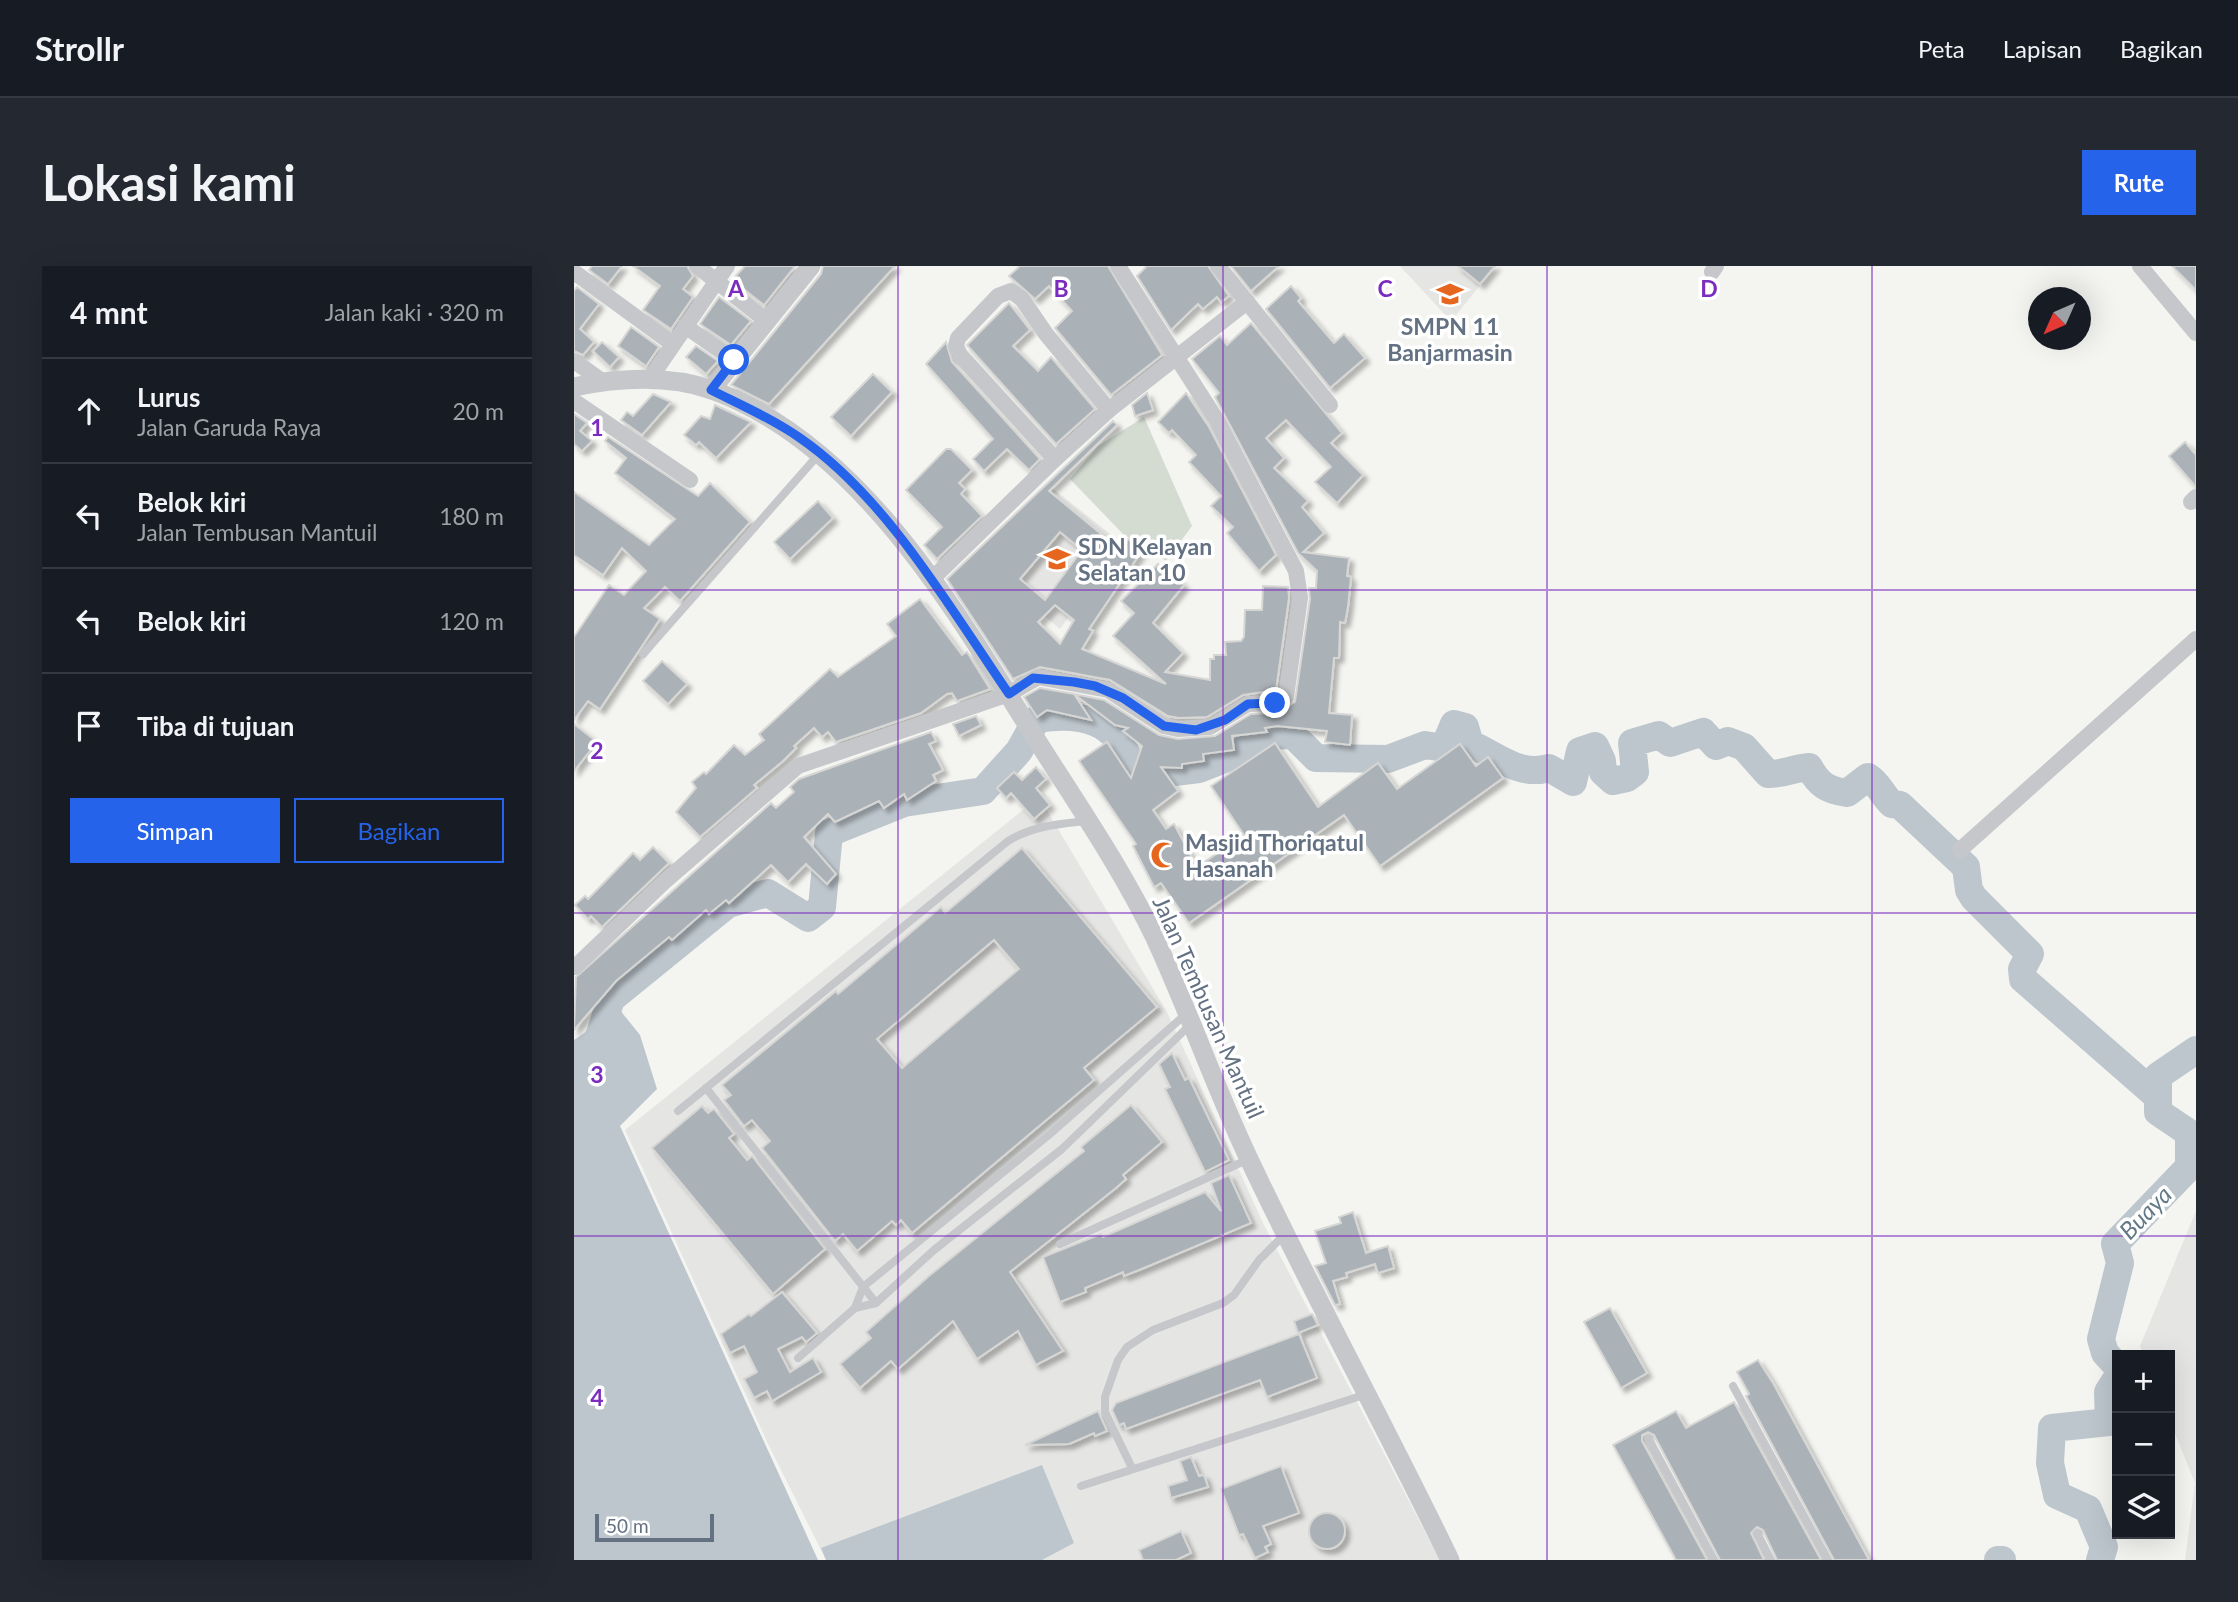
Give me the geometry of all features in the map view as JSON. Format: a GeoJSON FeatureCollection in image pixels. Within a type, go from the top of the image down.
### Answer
{"type":"FeatureCollection","features":[{"type":"Feature","properties":{"kind":"street"},"geometry":{"type":"LineString","coordinates":[[697,266],[767,321]]}},
{"type":"Feature","properties":{"kind":"street"},"geometry":{"type":"LineString","coordinates":[[649,380],[727,266]]}},
{"type":"Feature","properties":{"kind":"street"},"geometry":{"type":"LineString","coordinates":[[711,390],[811,266]]}},
{"type":"Feature","properties":{"kind":"street"},"geometry":{"type":"LineString","coordinates":[[575,967],[664,882],[797,766],[1009,694],[1033,678],[1095,686],[1123,698],[1164,726],[1196,730],[1225,720],[1248,704],[1275,703],[1286,697],[1300,598],[1296,571],[1218,422],[1180,357],[1118,266]]}},
{"type":"Feature","properties":{"kind":"street"},"geometry":{"type":"LineString","coordinates":[[1218,266],[1330,405]]}},
{"type":"Feature","properties":{"kind":"street"},"geometry":{"type":"LineString","coordinates":[[2140,266],[2196,333]]}},
{"type":"Feature","properties":{"kind":"street"},"geometry":{"type":"LineString","coordinates":[[574,272],[673,344]]}},
{"type":"Feature","properties":{"kind":"street"},"geometry":{"type":"LineString","coordinates":[[1055,459],[960,355],[956,346],[958,338],[998,296],[1011,291],[1022,299],[1046,334],[1109,410]]}},
{"type":"Feature","properties":{"kind":"street"},"geometry":{"type":"LineString","coordinates":[[931,580],[1109,410],[1247,302]]}},
{"type":"Feature","properties":{"kind":"street"},"geometry":{"type":"LineString","coordinates":[[685,326],[734,360]]}},
{"type":"Feature","properties":{"kind":"street"},"geometry":{"type":"LineString","coordinates":[[574,361],[602,382]]}},
{"type":"Feature","properties":{"kind":"street","name":"Jalan Tembusan Mantuil"},"geometry":{"type":"LineString","coordinates":[[574,387],[602,382],[649,380],[711,390],[801,439],[819,454],[884,519],[931,580],[1009,694],[1090,821],[1143,915],[1249,1159],[1450,1560]]}},
{"type":"Feature","properties":{"kind":"street"},"geometry":{"type":"LineString","coordinates":[[574,401],[690,480]]}},
{"type":"Feature","properties":{"kind":"street"},"geometry":{"type":"LineString","coordinates":[[1960,850],[2196,639]]}},
{"type":"Feature","properties":{"kind":"lane"},"geometry":{"type":"LineString","coordinates":[[643,654],[819,454]]}},
{"type":"Feature","properties":{"kind":"lane"},"geometry":{"type":"LineString","coordinates":[[678,1111],[1007,841],[1021,832],[1090,821]]}},
{"type":"Feature","properties":{"kind":"lane"},"geometry":{"type":"LineString","coordinates":[[799,1358],[855,1308],[863,1287],[1189,1019]]}},
{"type":"Feature","properties":{"kind":"lane"},"geometry":{"type":"LineString","coordinates":[[855,1308],[876,1303],[934,1250],[1062,1149],[1189,1019]]}},
{"type":"Feature","properties":{"kind":"lane"},"geometry":{"type":"LineString","coordinates":[[706,1088],[876,1303]]}},
{"type":"Feature","properties":{"kind":"lane"},"geometry":{"type":"LineString","coordinates":[[1050,1134],[1062,1149]]}},
{"type":"Feature","properties":{"kind":"lane"},"geometry":{"type":"LineString","coordinates":[[1060,1244],[1249,1159]]}},
{"type":"Feature","properties":{"kind":"lane"},"geometry":{"type":"LineString","coordinates":[[1132,1468],[1105,1412],[1105,1396],[1118,1360],[1127,1347],[1153,1330],[1223,1303],[1234,1295],[1259,1260],[1286,1232]]}},
{"type":"Feature","properties":{"kind":"lane"},"geometry":{"type":"LineString","coordinates":[[924,1237],[934,1250]]}},
{"type":"Feature","properties":{"kind":"lane"},"geometry":{"type":"LineString","coordinates":[[1733,1386],[1828,1560]]}},
{"type":"Feature","properties":{"kind":"lane"},"geometry":{"type":"LineString","coordinates":[[1081,1486],[1367,1394]]}},
{"type":"Feature","properties":{"kind":"lane"},"geometry":{"type":"LineString","coordinates":[[1648,1438],[1714,1560]]}},
{"type":"Feature","properties":{"kind":"lane"},"geometry":{"type":"LineString","coordinates":[[1757,1534],[1771,1560]]}},
{"type":"Feature","properties":{"kind":"shaded area","name":"SMPN 11 Banjarmasin"},"geometry":{"type":"Polygon","coordinates":[[[1400,266],[1496,266],[1451,321],[1400,266]]]}},
{"type":"Feature","properties":{"kind":"shaded area"},"geometry":{"type":"Polygon","coordinates":[[[1144,417],[1192,526],[1166,561],[1124,535],[1070,479],[1098,446],[1144,417]]]}},
{"type":"Feature","properties":{"kind":"shaded area","name":"SDN Kelayan Selatan 10"},"geometry":{"type":"Polygon","coordinates":[[[1052,488],[1123,544],[1060,629],[992,573],[1052,488]]]}},
{"type":"Feature","properties":{"kind":"shaded area"},"geometry":{"type":"Polygon","coordinates":[[[1039,797],[1167,1012],[1264,1225],[1440,1560],[826,1560],[769,1446],[625,1130],[1039,797]]]}},
{"type":"Feature","properties":{"kind":"shaded area"},"geometry":{"type":"Polygon","coordinates":[[[611,999],[640,1035],[657,1089],[620,1126],[818,1560],[574,1560],[574,1040],[594,1026],[592,1018],[611,999]]]}},
{"type":"Feature","properties":{"kind":"shaded area"},"geometry":{"type":"Polygon","coordinates":[[[2196,1211],[2196,1560],[2185,1560],[2195,1483],[2175,1433],[2175,1350],[2141,1350],[2140,1346],[2196,1211]]]}},
{"type":"Feature","properties":{"kind":"shaded area"},"geometry":{"type":"Polygon","coordinates":[[[1042,1465],[1074,1543],[1042,1560],[826,1560],[821,1548],[1042,1465]]]}},
{"type":"Feature","properties":{"kind":"building"},"geometry":{"type":"Polygon","coordinates":[[[592,266],[622,266],[608,284],[589,270],[592,266]]]}},
{"type":"Feature","properties":{"kind":"building"},"geometry":{"type":"Polygon","coordinates":[[[633,266],[687,266],[693,276],[683,289],[693,297],[671,329],[643,310],[660,286],[633,266]]]}},
{"type":"Feature","properties":{"kind":"building"},"geometry":{"type":"Polygon","coordinates":[[[745,266],[795,266],[764,305],[732,280],[745,266]]]}},
{"type":"Feature","properties":{"kind":"building"},"geometry":{"type":"Polygon","coordinates":[[[823,266],[895,266],[769,404],[731,385],[821,274],[823,266]]]}},
{"type":"Feature","properties":{"kind":"building"},"geometry":{"type":"Polygon","coordinates":[[[1020,266],[1108,266],[1162,355],[1111,395],[1055,328],[1072,311],[1049,286],[1035,299],[1009,276],[1020,266]]]}},
{"type":"Feature","properties":{"kind":"building"},"geometry":{"type":"Polygon","coordinates":[[[1147,266],[1208,266],[1229,296],[1221,302],[1217,297],[1203,309],[1198,304],[1171,330],[1137,276],[1147,266]]]}},
{"type":"Feature","properties":{"kind":"building"},"geometry":{"type":"Polygon","coordinates":[[[1231,266],[1279,266],[1251,291],[1231,266]]]}},
{"type":"Feature","properties":{"kind":"building"},"geometry":{"type":"Polygon","coordinates":[[[1458,266],[1495,266],[1480,284],[1458,266]]]}},
{"type":"Feature","properties":{"kind":"building"},"geometry":{"type":"Polygon","coordinates":[[[2172,266],[2196,266],[2196,290],[2172,266]]]}},
{"type":"Feature","properties":{"kind":"building"},"geometry":{"type":"Polygon","coordinates":[[[1291,286],[1301,298],[1298,301],[1334,343],[1344,334],[1365,358],[1330,388],[1266,309],[1291,286]]]}},
{"type":"Feature","properties":{"kind":"building"},"geometry":{"type":"Polygon","coordinates":[[[577,287],[599,304],[580,329],[594,342],[583,355],[574,351],[574,291],[577,287]]]}},
{"type":"Feature","properties":{"kind":"building"},"geometry":{"type":"Polygon","coordinates":[[[719,297],[751,321],[731,345],[700,324],[719,297]]]}},
{"type":"Feature","properties":{"kind":"building"},"geometry":{"type":"Polygon","coordinates":[[[1009,303],[1030,330],[1013,346],[1038,371],[1051,357],[1095,409],[1056,444],[967,345],[1009,303]]]}},
{"type":"Feature","properties":{"kind":"building"},"geometry":{"type":"Polygon","coordinates":[[[1251,323],[1342,433],[1331,443],[1363,475],[1337,503],[1315,482],[1331,467],[1286,420],[1266,438],[1284,458],[1274,468],[1308,501],[1302,507],[1324,533],[1303,552],[1349,558],[1347,576],[1351,577],[1348,607],[1345,623],[1340,622],[1339,658],[1334,658],[1329,713],[1352,715],[1350,745],[1325,742],[1327,731],[1277,726],[1265,728],[1267,732],[1232,736],[1234,750],[1203,754],[1204,761],[1182,764],[1182,768],[1161,767],[1178,791],[1153,810],[1166,829],[1174,824],[1197,867],[1244,835],[1211,786],[1275,743],[1318,807],[1378,763],[1397,789],[1460,744],[1476,766],[1488,757],[1503,778],[1380,866],[1344,815],[1189,923],[1161,883],[1154,887],[1133,846],[1136,844],[1079,761],[1107,742],[1131,778],[1142,746],[1123,731],[1128,728],[1115,725],[1074,694],[1104,700],[1159,735],[1178,739],[1215,736],[1251,714],[1276,713],[1295,702],[1310,599],[1309,588],[1316,588],[1317,571],[1298,553],[1215,397],[1219,393],[1192,359],[1220,336],[1227,345],[1251,323]]]}},
{"type":"Feature","properties":{"kind":"building"},"geometry":{"type":"Polygon","coordinates":[[[631,327],[659,347],[646,366],[618,346],[631,327]]]}},
{"type":"Feature","properties":{"kind":"building"},"geometry":{"type":"Polygon","coordinates":[[[602,342],[619,357],[610,367],[593,351],[602,342]]]}},
{"type":"Feature","properties":{"kind":"building"},"geometry":{"type":"Polygon","coordinates":[[[946,342],[952,362],[1040,459],[1029,470],[1007,449],[984,471],[973,459],[993,439],[926,364],[946,342]]]}},
{"type":"Feature","properties":{"kind":"building"},"geometry":{"type":"Polygon","coordinates":[[[696,346],[718,361],[706,374],[686,357],[696,346]]]}},
{"type":"Feature","properties":{"kind":"building"},"geometry":{"type":"Polygon","coordinates":[[[873,374],[892,392],[851,436],[831,417],[873,374]]]}},
{"type":"Feature","properties":{"kind":"building"},"geometry":{"type":"Polygon","coordinates":[[[1147,393],[1153,410],[1135,416],[1132,405],[1147,393]]]}},
{"type":"Feature","properties":{"kind":"building"},"geometry":{"type":"Polygon","coordinates":[[[1186,393],[1209,427],[1276,555],[1259,571],[1227,533],[1233,527],[1211,506],[1221,496],[1189,462],[1196,455],[1172,430],[1169,433],[1158,422],[1186,393]]]}},
{"type":"Feature","properties":{"kind":"building"},"geometry":{"type":"Polygon","coordinates":[[[653,394],[671,402],[642,435],[621,420],[627,412],[633,416],[653,394]]]}},
{"type":"Feature","properties":{"kind":"building"},"geometry":{"type":"Polygon","coordinates":[[[715,405],[751,422],[716,458],[699,442],[696,445],[684,435],[701,416],[710,419],[715,405]]]}},
{"type":"Feature","properties":{"kind":"building"},"geometry":{"type":"Polygon","coordinates":[[[574,414],[587,423],[580,431],[592,441],[582,451],[574,444],[574,414]]]}},
{"type":"Feature","properties":{"kind":"building"},"geometry":{"type":"Polygon","coordinates":[[[1113,421],[1117,425],[1049,491],[1106,538],[1108,535],[1122,547],[1128,539],[1143,549],[1089,629],[1093,631],[1082,649],[1166,684],[1113,636],[1134,613],[1121,601],[1158,564],[1163,569],[1165,566],[1184,585],[1153,623],[1183,653],[1165,672],[1210,680],[1210,659],[1214,659],[1214,655],[1226,655],[1225,642],[1241,641],[1244,637],[1245,610],[1262,610],[1263,586],[1288,587],[1289,598],[1276,690],[1243,695],[1207,717],[1179,718],[1168,716],[1110,680],[1040,667],[1013,679],[947,579],[1113,421]],[[1060,532],[1020,579],[1045,600],[1082,550],[1060,532]],[[1055,605],[1038,622],[1060,644],[1074,620],[1055,605]]]}},
{"type":"Feature","properties":{"kind":"building"},"geometry":{"type":"Polygon","coordinates":[[[608,437],[698,496],[710,483],[750,522],[680,601],[665,587],[644,608],[660,619],[600,709],[588,701],[574,720],[574,637],[609,585],[624,595],[646,571],[622,548],[603,575],[574,555],[574,492],[649,545],[675,519],[615,473],[626,458],[605,441],[608,437]]]}},
{"type":"Feature","properties":{"kind":"building"},"geometry":{"type":"Polygon","coordinates":[[[2185,442],[2196,455],[2196,487],[2169,456],[2185,442]]]}},
{"type":"Feature","properties":{"kind":"building"},"geometry":{"type":"Polygon","coordinates":[[[946,449],[951,449],[972,470],[959,483],[965,489],[961,494],[982,516],[937,559],[924,545],[942,527],[906,490],[946,449]]]}},
{"type":"Feature","properties":{"kind":"building"},"geometry":{"type":"Polygon","coordinates":[[[818,501],[833,518],[790,559],[774,542],[818,501]]]}},
{"type":"Feature","properties":{"kind":"building"},"geometry":{"type":"Polygon","coordinates":[[[920,599],[962,655],[967,652],[990,689],[957,701],[952,693],[947,694],[921,713],[836,742],[828,732],[822,737],[814,728],[794,746],[796,748],[783,761],[754,785],[757,788],[700,837],[676,812],[696,788],[692,782],[704,772],[706,774],[734,745],[745,755],[764,740],[759,734],[830,669],[838,677],[896,636],[887,624],[920,599]]]}},
{"type":"Feature","properties":{"kind":"building"},"geometry":{"type":"Polygon","coordinates":[[[662,661],[687,684],[668,704],[643,681],[662,661]]]}},
{"type":"Feature","properties":{"kind":"building"},"geometry":{"type":"Polygon","coordinates":[[[1040,688],[1074,694],[1091,720],[1047,710],[1037,717],[1024,697],[1040,688]]]}},
{"type":"Feature","properties":{"kind":"building"},"geometry":{"type":"Polygon","coordinates":[[[976,716],[981,725],[959,736],[953,724],[976,716]]]}},
{"type":"Feature","properties":{"kind":"building"},"geometry":{"type":"Polygon","coordinates":[[[574,724],[597,742],[574,771],[574,724]]]}},
{"type":"Feature","properties":{"kind":"building"},"geometry":{"type":"Polygon","coordinates":[[[931,732],[936,741],[929,744],[943,770],[933,775],[936,781],[907,800],[904,794],[884,808],[879,801],[835,822],[828,814],[804,837],[836,874],[827,884],[806,864],[788,882],[771,865],[729,903],[726,900],[709,914],[706,910],[672,940],[669,937],[616,981],[574,1030],[576,977],[771,803],[776,808],[794,792],[790,787],[799,779],[931,732]]]}},
{"type":"Feature","properties":{"kind":"building"},"geometry":{"type":"Polygon","coordinates":[[[1036,767],[1046,779],[1036,788],[1050,805],[1034,819],[1011,793],[1006,798],[997,788],[1014,772],[1022,780],[1036,767]]]}},
{"type":"Feature","properties":{"kind":"building"},"geometry":{"type":"Polygon","coordinates":[[[653,847],[669,863],[602,927],[591,916],[588,919],[575,905],[585,896],[588,899],[633,853],[640,860],[653,847]]]}},
{"type":"Feature","properties":{"kind":"building"},"geometry":{"type":"Polygon","coordinates":[[[1022,848],[1157,1007],[1084,1068],[1094,1080],[912,1233],[901,1220],[896,1225],[892,1221],[857,1251],[843,1234],[835,1241],[762,1148],[770,1141],[752,1120],[744,1126],[724,1100],[731,1095],[722,1085],[836,991],[838,994],[941,907],[945,913],[1022,848]],[[994,940],[877,1039],[902,1068],[1019,969],[994,940]]]}},
{"type":"Feature","properties":{"kind":"building"},"geometry":{"type":"Polygon","coordinates":[[[1172,1053],[1185,1080],[1189,1078],[1229,1160],[1205,1172],[1165,1089],[1170,1087],[1159,1064],[1172,1053]]]}},
{"type":"Feature","properties":{"kind":"building"},"geometry":{"type":"Polygon","coordinates":[[[1131,1105],[1162,1142],[1123,1175],[1126,1179],[1116,1188],[1010,1272],[1063,1351],[1036,1365],[1018,1331],[977,1359],[953,1321],[898,1369],[891,1361],[860,1388],[840,1364],[871,1338],[866,1332],[929,1276],[1084,1151],[1081,1147],[1131,1105]]]}},
{"type":"Feature","properties":{"kind":"building"},"geometry":{"type":"Polygon","coordinates":[[[702,1106],[708,1113],[714,1109],[734,1134],[729,1138],[747,1160],[752,1156],[825,1249],[773,1294],[652,1148],[702,1106]]]}},
{"type":"Feature","properties":{"kind":"building"},"geometry":{"type":"Polygon","coordinates":[[[1229,1175],[1251,1223],[1124,1276],[1123,1272],[1085,1288],[1086,1292],[1060,1302],[1043,1257],[1101,1234],[1103,1237],[1205,1192],[1221,1211],[1211,1183],[1229,1175]]]}},
{"type":"Feature","properties":{"kind":"building"},"geometry":{"type":"Polygon","coordinates":[[[1353,1212],[1366,1253],[1388,1246],[1394,1268],[1378,1273],[1375,1264],[1346,1273],[1347,1277],[1333,1281],[1340,1304],[1335,1305],[1315,1266],[1326,1263],[1315,1231],[1341,1223],[1339,1217],[1353,1212]]]}},
{"type":"Feature","properties":{"kind":"building"},"geometry":{"type":"Polygon","coordinates":[[[782,1292],[817,1333],[806,1342],[802,1337],[778,1349],[790,1372],[813,1358],[821,1372],[772,1401],[767,1391],[754,1398],[744,1379],[757,1372],[744,1346],[730,1353],[721,1334],[749,1314],[751,1316],[782,1292]]]}},
{"type":"Feature","properties":{"kind":"building"},"geometry":{"type":"Polygon","coordinates":[[[1610,1308],[1647,1373],[1621,1388],[1584,1322],[1610,1308]]]}},
{"type":"Feature","properties":{"kind":"building"},"geometry":{"type":"Polygon","coordinates":[[[1312,1314],[1318,1325],[1298,1333],[1294,1321],[1312,1314]]]}},
{"type":"Feature","properties":{"kind":"building"},"geometry":{"type":"Polygon","coordinates":[[[1299,1334],[1317,1378],[1267,1397],[1260,1380],[1126,1429],[1124,1423],[1119,1425],[1112,1410],[1116,1403],[1299,1334]]]}},
{"type":"Feature","properties":{"kind":"building"},"geometry":{"type":"Polygon","coordinates":[[[1758,1360],[1869,1560],[1834,1560],[1746,1396],[1749,1394],[1737,1372],[1758,1360]]]}},
{"type":"Feature","properties":{"kind":"building"},"geometry":{"type":"Polygon","coordinates":[[[1734,1402],[1821,1560],[1777,1560],[1763,1530],[1757,1527],[1751,1533],[1764,1560],[1720,1560],[1654,1435],[1648,1432],[1642,1435],[1642,1441],[1707,1560],[1676,1560],[1613,1445],[1676,1411],[1686,1428],[1734,1402]]]}},
{"type":"Feature","properties":{"kind":"building"},"geometry":{"type":"Polygon","coordinates":[[[1098,1411],[1107,1431],[1095,1436],[1094,1433],[1069,1444],[1025,1445],[1098,1411]]]}},
{"type":"Feature","properties":{"kind":"building"},"geometry":{"type":"Polygon","coordinates":[[[1191,1457],[1199,1476],[1204,1475],[1208,1487],[1171,1498],[1168,1486],[1187,1480],[1180,1461],[1191,1457]]]}},
{"type":"Feature","properties":{"kind":"building"},"geometry":{"type":"Polygon","coordinates":[[[1281,1466],[1299,1513],[1263,1526],[1271,1544],[1265,1547],[1268,1552],[1255,1558],[1243,1534],[1239,1535],[1221,1489],[1281,1466]]]}},
{"type":"Feature","properties":{"kind":"building"},"geometry":{"type":"Polygon","coordinates":[[[1327,1513],[1340,1518],[1345,1531],[1340,1544],[1327,1549],[1314,1544],[1309,1531],[1314,1518],[1327,1513]]]}},
{"type":"Feature","properties":{"kind":"building"},"geometry":{"type":"Polygon","coordinates":[[[1181,1531],[1191,1553],[1176,1560],[1143,1560],[1139,1550],[1181,1531]]]}},
{"type":"Feature","properties":{"kind":"waterway"},"geometry":{"type":"LineString","coordinates":[[574,1086],[600,1034],[611,999],[728,904],[768,893],[808,918],[822,907],[829,833],[904,803],[983,791],[1019,751],[1037,719],[1069,717],[1096,723],[1107,729],[1125,750],[1131,766],[1150,775],[1199,769],[1235,755],[1261,736],[1293,735],[1316,758],[1388,759],[1425,745],[1444,748],[1454,724],[1465,727],[1470,744],[1508,764],[1528,770],[1549,768],[1573,782],[1580,751],[1595,746],[1602,761],[1603,772],[1613,781],[1627,778],[1635,772],[1632,743],[1659,735],[1670,743],[1703,732],[1716,746],[1728,741],[1744,747],[1768,774],[1809,767],[1824,786],[1847,793],[1868,777],[1892,804],[1900,805],[1966,867],[1969,890],[1974,898],[2030,954],[2022,969],[2023,979],[2158,1097]]}},
{"type":"Feature","properties":{"kind":"waterway","name":"Buaya"},"geometry":{"type":"LineString","coordinates":[[2112,1361],[2105,1353],[2101,1339],[2120,1263],[2115,1244],[2189,1167],[2189,1133],[2158,1112],[2158,1076],[2196,1050]]}},
{"type":"Feature","properties":{"kind":"waterway","name":"Buaya"},"geometry":{"type":"LineString","coordinates":[[2100,1560],[2104,1547],[2088,1509],[2057,1495],[2050,1463],[2052,1428],[2109,1422],[2108,1392],[2112,1386]]}},
{"type":"Feature","properties":{"kind":"place","name":"SMPN 11 Banjarmasin"},"geometry":{"type":"Point","coordinates":[1450,294]}},
{"type":"Feature","properties":{"kind":"place","name":"SDN Kelayan Selatan 10"},"geometry":{"type":"Point","coordinates":[1057,559]}},
{"type":"Feature","properties":{"kind":"place","name":"Masjid Thoriqatul Hasanah"},"geometry":{"type":"Point","coordinates":[1164,855]}},
{"type":"Feature","properties":{"kind":"route"},"geometry":{"type":"LineString","coordinates":[[734,360],[711,390],[751,409],[801,439],[847,479],[884,519],[931,580],[1009,694],[1038,677],[1095,686],[1123,698],[1164,726],[1196,730],[1225,720],[1248,704],[1275,703]]}}]}
